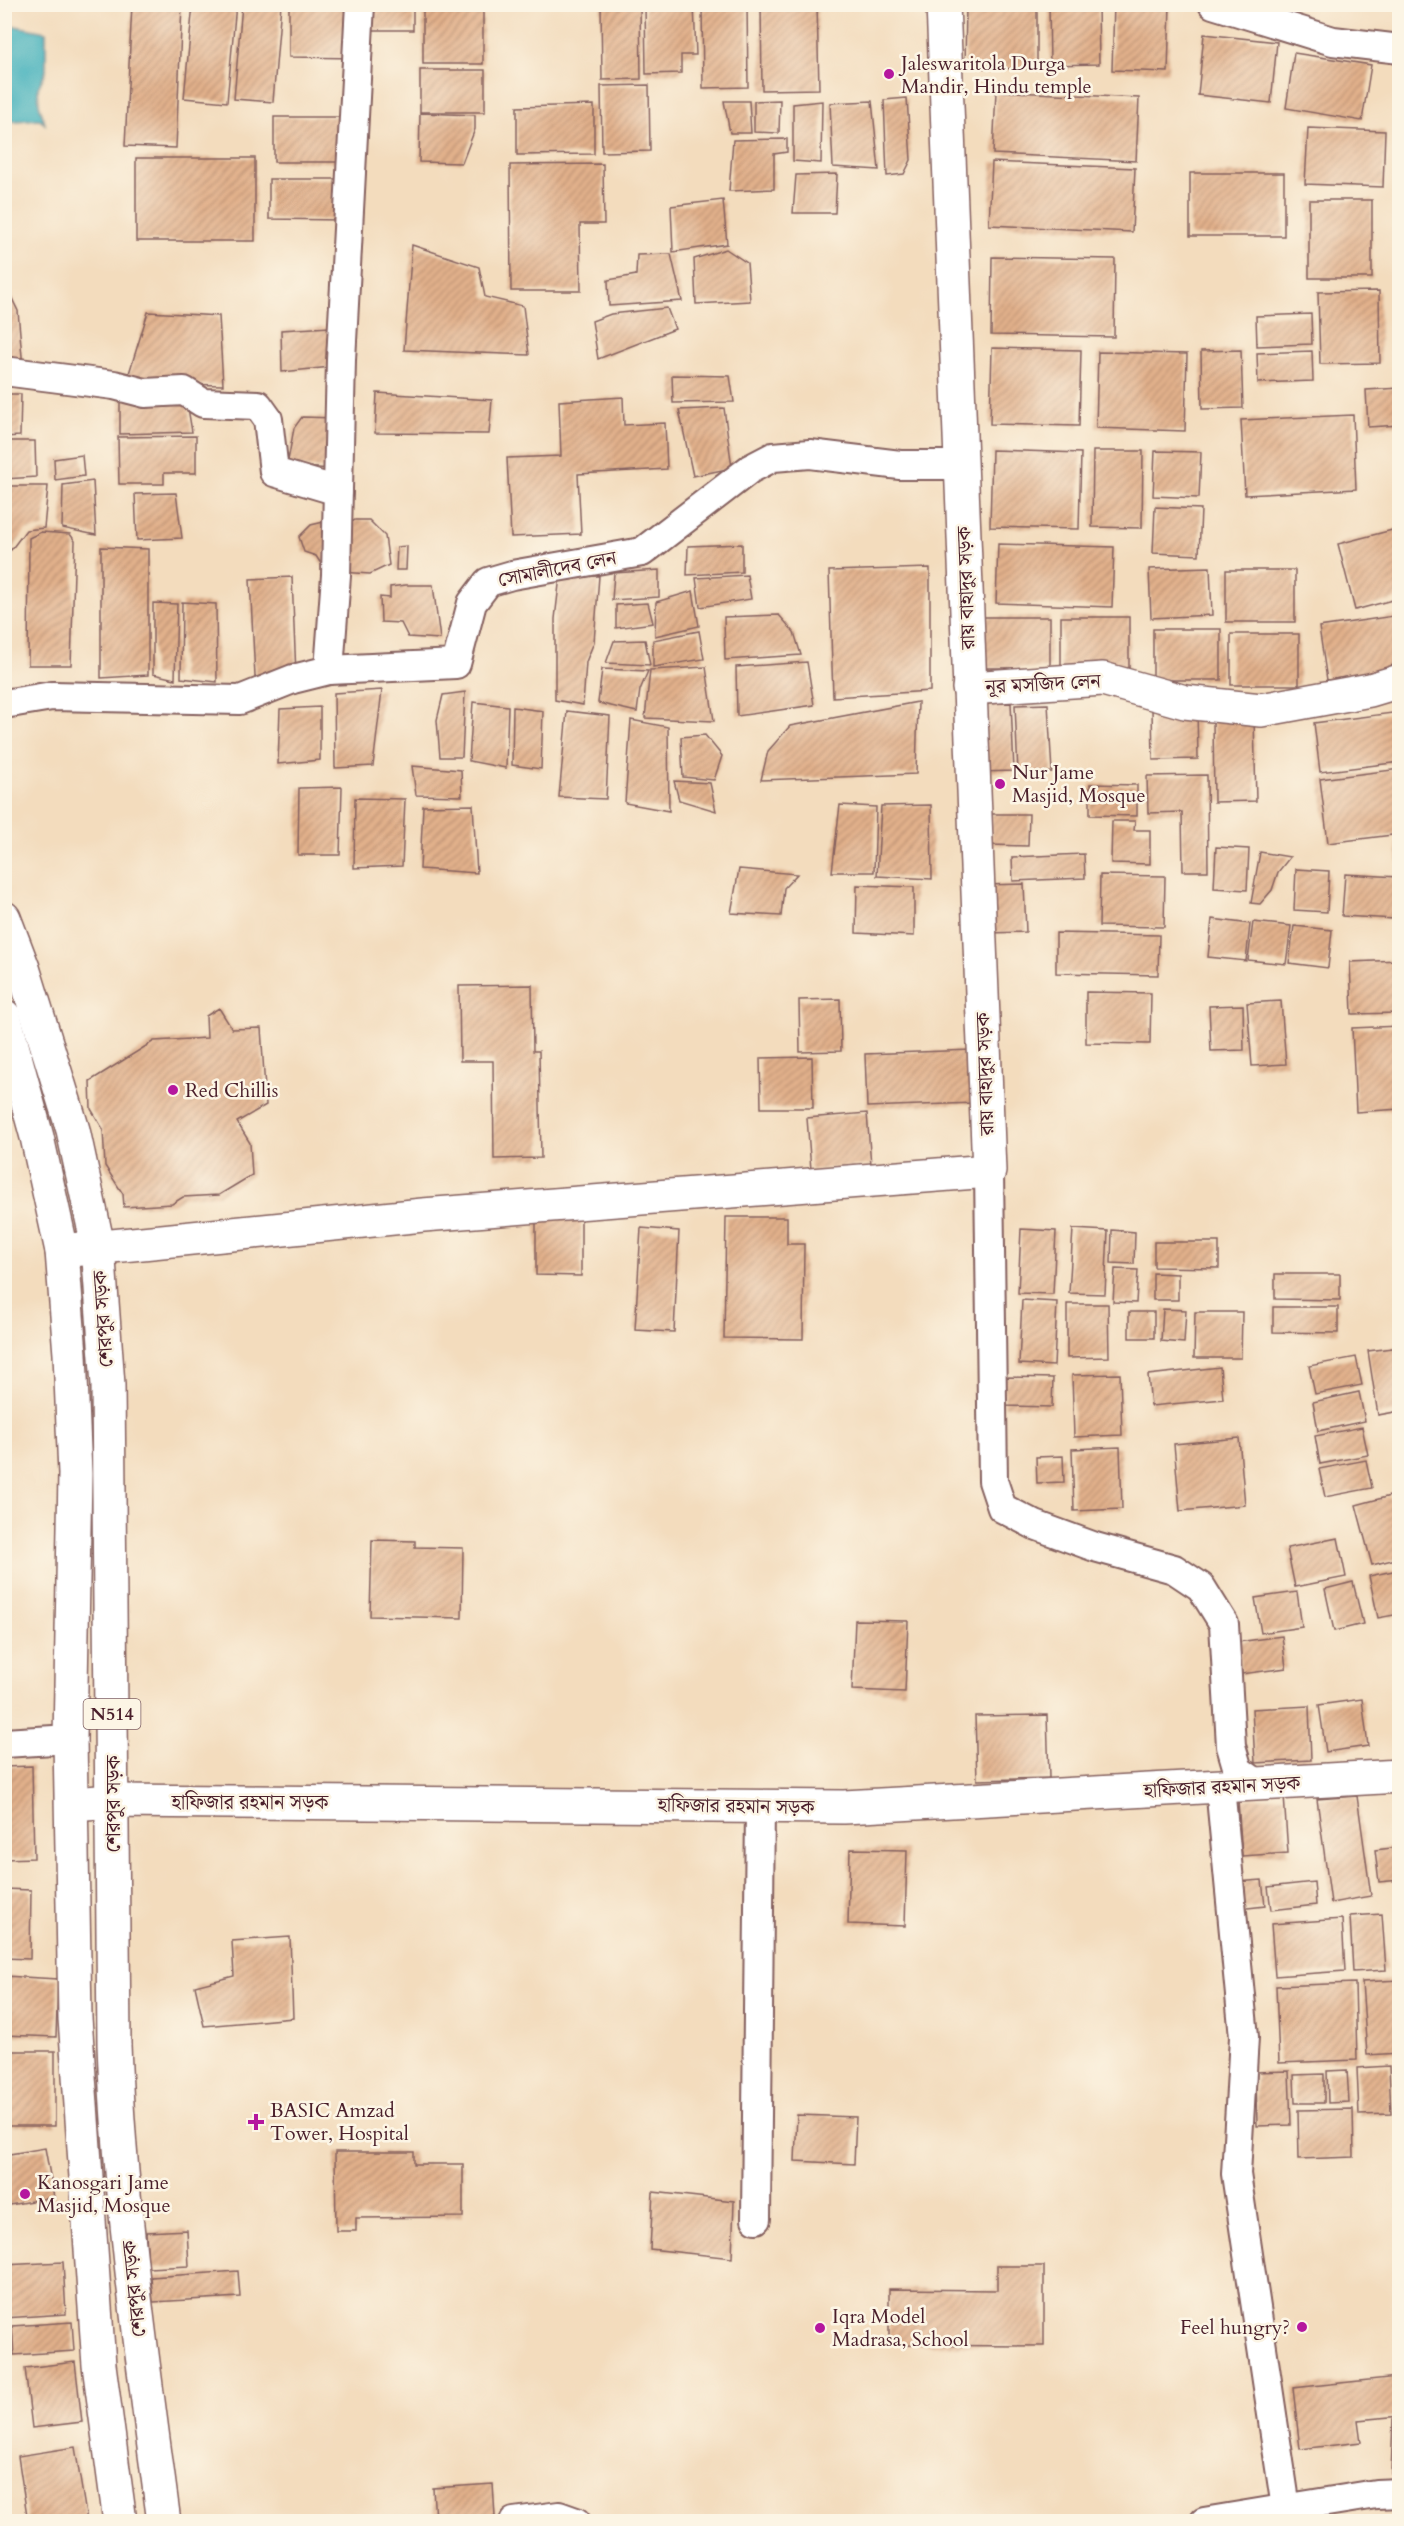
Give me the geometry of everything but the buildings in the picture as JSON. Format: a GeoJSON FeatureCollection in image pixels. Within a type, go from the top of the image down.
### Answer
{"type":"FeatureCollection","features":[{"type":"Feature","properties":{"kind":"main road","name":"রায় বাহাদুর সড়ক"},"geometry":{"type":"LineString","coordinates":[[943,4],[990,1171]]}},
{"type":"Feature","properties":{"kind":"main road","name":"নূর মসজিদ লেন"},"geometry":{"type":"LineString","coordinates":[[969,688],[1103,679],[1185,702],[1261,710],[1370,690],[1400,681]]}},
{"type":"Feature","properties":{"kind":"main road","name":"শেরপুর সড়ক"},"geometry":{"type":"LineString","coordinates":[[4,918],[23,968],[73,1130],[98,1246],[108,1385],[114,2045],[117,2121],[136,2314],[164,2522]]}},
{"type":"Feature","properties":{"kind":"main road","name":"শেরপুর সড়ক"},"geometry":{"type":"LineString","coordinates":[[4,1016],[37,1137],[62,1251],[75,1474],[70,1740],[75,2018],[99,2364],[120,2522]]}},
{"type":"Feature","properties":{"kind":"main road"},"geometry":{"type":"LineString","coordinates":[[62,1251],[447,1213],[990,1171]]}},
{"type":"Feature","properties":{"kind":"main road","name":"হাফিজার রহমান সড়ক"},"geometry":{"type":"LineString","coordinates":[[72,1804],[113,1801],[844,1807],[1400,1776]]}},
{"type":"Feature","properties":{"kind":"street"},"geometry":{"type":"LineString","coordinates":[[329,670],[336,574],[342,360],[360,4]]}},
{"type":"Feature","properties":{"kind":"street"},"geometry":{"type":"LineString","coordinates":[[1213,4],[1333,41],[1400,49]]}},
{"type":"Feature","properties":{"kind":"street"},"geometry":{"type":"LineString","coordinates":[[4,371],[114,385],[145,393],[184,391],[203,403],[258,405],[268,419],[274,472],[338,491]]}},
{"type":"Feature","properties":{"kind":"street","name":"সোমালীদেব লেন"},"geometry":{"type":"LineString","coordinates":[[4,704],[52,696],[240,700],[292,679],[329,670],[456,664],[472,603],[488,582],[512,574],[642,552],[750,469],[773,458],[810,454],[900,465],[962,465]]}},
{"type":"Feature","properties":{"kind":"street"},"geometry":{"type":"LineString","coordinates":[[990,1171],[993,1481],[1002,1508],[1035,1525],[1095,1547],[1174,1569],[1201,1587],[1224,1624],[1231,1746],[1238,1770],[1259,1785]]}},
{"type":"Feature","properties":{"kind":"street"},"geometry":{"type":"LineString","coordinates":[[4,1743],[70,1740]]}},
{"type":"Feature","properties":{"kind":"street"},"geometry":{"type":"LineString","coordinates":[[1220,1787],[1244,2037],[1236,2174],[1286,2508]]}},
{"type":"Feature","properties":{"kind":"street"},"geometry":{"type":"LineString","coordinates":[[756,2219],[760,1806]]}},
{"type":"Feature","properties":{"kind":"street"},"geometry":{"type":"LineString","coordinates":[[1204,2522],[1376,2494],[1400,2493]]}},
{"type":"Feature","properties":{"kind":"street"},"geometry":{"type":"LineString","coordinates":[[514,2522],[560,2516],[576,2522]]}},
{"type":"Feature","properties":{"kind":"water"},"geometry":{"type":"Polygon","coordinates":[[[5,24],[46,32],[46,71],[38,88],[39,104],[45,124],[39,119],[5,122],[5,24]]]}},
{"type":"Feature","properties":{"kind":"place","name":"Jaleswaritola Durga Mandir, Hindu temple"},"geometry":{"type":"Point","coordinates":[889,74]}},
{"type":"Feature","properties":{"kind":"place","name":"Nur Jame Masjid, Mosque"},"geometry":{"type":"Point","coordinates":[1000,784]}},
{"type":"Feature","properties":{"kind":"place","name":"Red Chillis"},"geometry":{"type":"Point","coordinates":[173,1090]}},
{"type":"Feature","properties":{"kind":"place","name":"BASIC Amzad Tower, Hospital"},"geometry":{"type":"Point","coordinates":[256,2122]}},
{"type":"Feature","properties":{"kind":"place","name":"Kanosgari Jame Masjid, Mosque"},"geometry":{"type":"Point","coordinates":[25,2194]}},
{"type":"Feature","properties":{"kind":"place","name":"Feel hungry?"},"geometry":{"type":"Point","coordinates":[1302,2327]}},
{"type":"Feature","properties":{"kind":"place","name":"Iqra Model Madrasa, School"},"geometry":{"type":"Point","coordinates":[820,2328]}}]}
